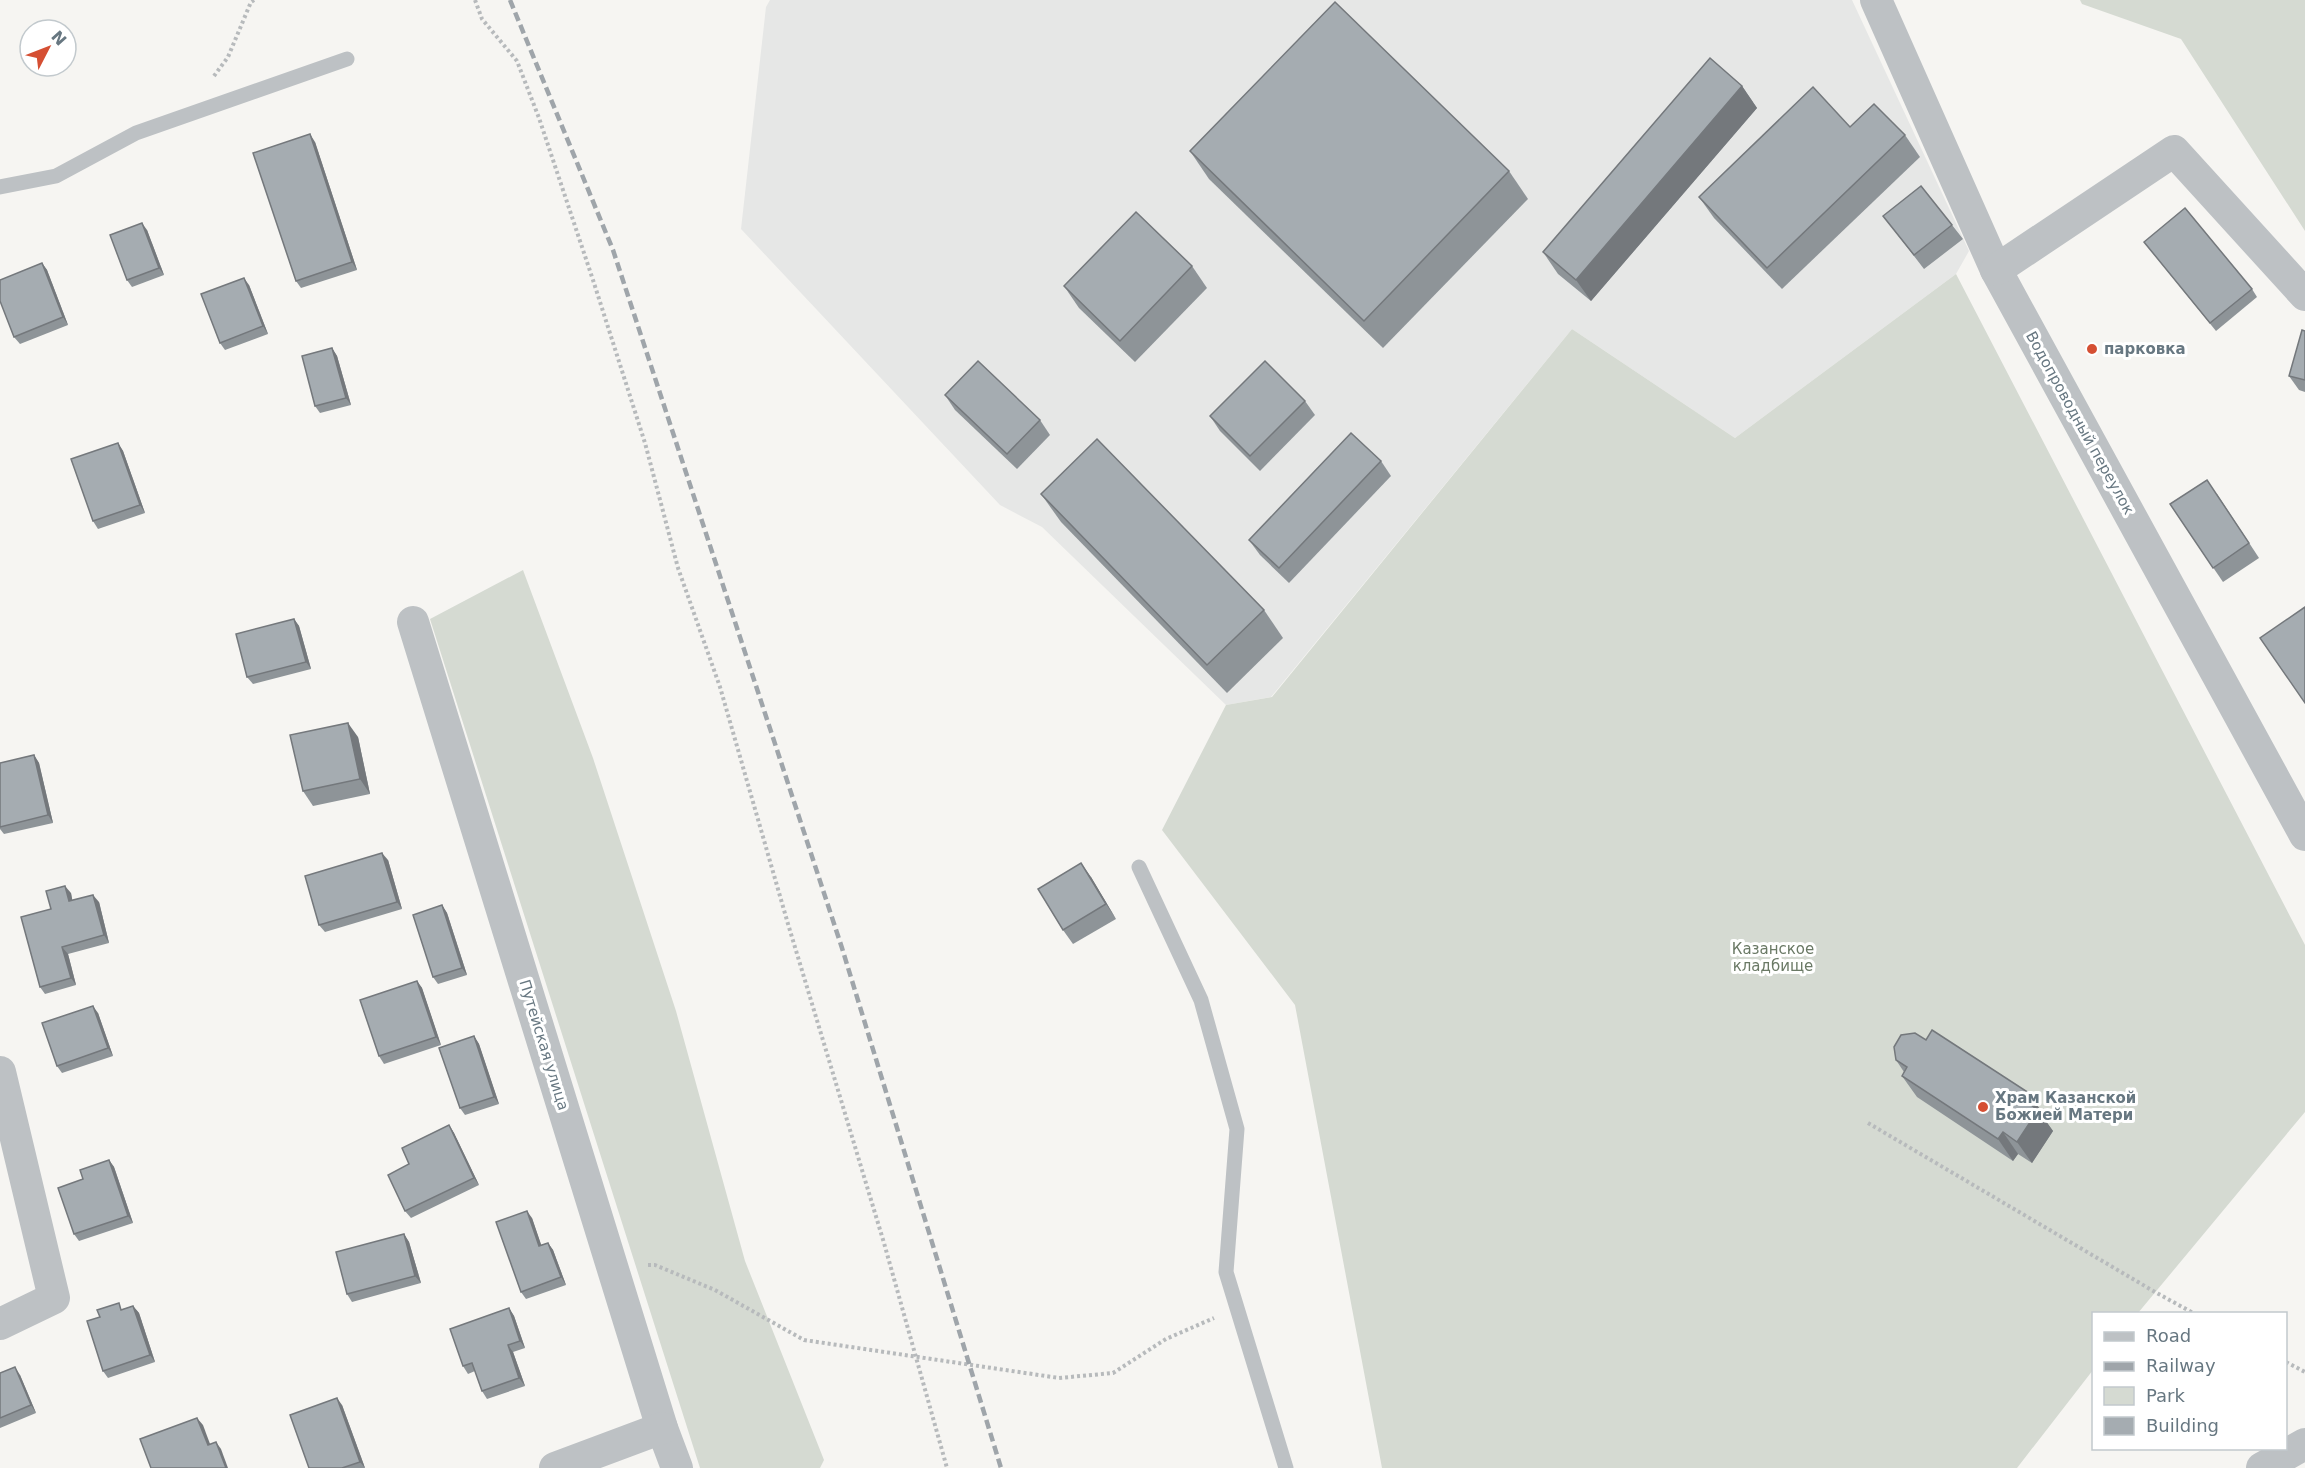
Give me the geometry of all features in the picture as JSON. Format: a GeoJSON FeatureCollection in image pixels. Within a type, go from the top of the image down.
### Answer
{"type":"FeatureCollection","features":[{"type":"Feature","properties":{"kind":"street","name":"Водопроводный переулок"},"geometry":{"type":"LineString","coordinates":[[1876,0],[1996,270],[2305,834]]}},
{"type":"Feature","properties":{"kind":"street"},"geometry":{"type":"LineString","coordinates":[[1996,270],[2174,151],[2305,295]]}},
{"type":"Feature","properties":{"kind":"street","name":"Путейская улица"},"geometry":{"type":"LineString","coordinates":[[413,622],[662,1428],[677,1468]]}},
{"type":"Feature","properties":{"kind":"street"},"geometry":{"type":"LineString","coordinates":[[0,1072],[54,1298],[0,1324]]}},
{"type":"Feature","properties":{"kind":"street"},"geometry":{"type":"LineString","coordinates":[[555,1468],[662,1428]]}},
{"type":"Feature","properties":{"kind":"street"},"geometry":{"type":"LineString","coordinates":[[2262,1468],[2305,1444]]}},
{"type":"Feature","properties":{"kind":"lane"},"geometry":{"type":"LineString","coordinates":[[0,187],[56,176],[136,133],[347,59]]}},
{"type":"Feature","properties":{"kind":"lane"},"geometry":{"type":"LineString","coordinates":[[1139,867],[1201,1000],[1237,1129],[1226,1272],[1286,1468]]}},
{"type":"Feature","properties":{"kind":"path"},"geometry":{"type":"LineString","coordinates":[[184,116],[228,57],[251,2],[254,0]]}},
{"type":"Feature","properties":{"kind":"path"},"geometry":{"type":"LineString","coordinates":[[475,0],[482,19],[517,61],[539,118],[593,280],[645,443],[678,568],[720,687],[788,924],[884,1243],[947,1468]]}},
{"type":"Feature","properties":{"kind":"path"},"geometry":{"type":"LineString","coordinates":[[1868,1122],[2191,1312]]}},
{"type":"Feature","properties":{"kind":"path"},"geometry":{"type":"LineString","coordinates":[[613,1269],[655,1264],[715,1290],[804,1340],[1059,1378],[1113,1373],[1166,1339],[1236,1308]]}},
{"type":"Feature","properties":{"kind":"path"},"geometry":{"type":"LineString","coordinates":[[2287,1363],[2305,1372]]}},
{"type":"Feature","properties":{"kind":"shaded area"},"geometry":{"type":"Polygon","coordinates":[[[770,0],[1852,0],[1969,251],[1956,274],[1735,438],[1572,329],[1271,697],[1226,705],[1042,527],[1000,505],[741,229],[766,7],[770,0]]]}},
{"type":"Feature","properties":{"kind":"green space"},"geometry":{"type":"Polygon","coordinates":[[[2080,0],[2305,0],[2305,231],[2181,39],[2082,4],[2080,0]]]}},
{"type":"Feature","properties":{"kind":"green space","name":"Казанское кладбище"},"geometry":{"type":"Polygon","coordinates":[[[1956,274],[2305,945],[2305,1112],[2139,1312],[2092,1312],[2092,1371],[2017,1468],[1382,1468],[1295,1005],[1162,830],[1226,705],[1272,697],[1572,329],[1735,438],[1956,274]]]}},
{"type":"Feature","properties":{"kind":"green space"},"geometry":{"type":"Polygon","coordinates":[[[523,570],[593,758],[676,1011],[745,1261],[824,1460],[820,1468],[700,1468],[430,619],[523,570]]]}},
{"type":"Feature","properties":{"kind":"building"},"geometry":{"type":"Polygon","coordinates":[[[1335,2],[1509,171],[1364,321],[1190,151],[1335,2]]]}},
{"type":"Feature","properties":{"kind":"building"},"geometry":{"type":"Polygon","coordinates":[[[1710,58],[1742,86],[1576,280],[1543,252],[1710,58]]]}},
{"type":"Feature","properties":{"kind":"building"},"geometry":{"type":"Polygon","coordinates":[[[1813,87],[1850,127],[1874,104],[1905,135],[1767,268],[1699,197],[1813,87]]]}},
{"type":"Feature","properties":{"kind":"building"},"geometry":{"type":"Polygon","coordinates":[[[310,134],[352,262],[296,281],[253,153],[310,134]]]}},
{"type":"Feature","properties":{"kind":"building"},"geometry":{"type":"Polygon","coordinates":[[[1921,186],[1952,225],[1914,255],[1883,216],[1921,186]]]}},
{"type":"Feature","properties":{"kind":"building"},"geometry":{"type":"Polygon","coordinates":[[[2185,208],[2252,289],[2210,323],[2144,242],[2185,208]]]}},
{"type":"Feature","properties":{"kind":"building"},"geometry":{"type":"Polygon","coordinates":[[[1136,212],[1192,266],[1120,341],[1064,286],[1136,212]]]}},
{"type":"Feature","properties":{"kind":"building"},"geometry":{"type":"Polygon","coordinates":[[[142,223],[159,268],[127,280],[110,235],[142,223]]]}},
{"type":"Feature","properties":{"kind":"building"},"geometry":{"type":"Polygon","coordinates":[[[42,263],[63,317],[14,337],[0,301],[0,280],[42,263]]]}},
{"type":"Feature","properties":{"kind":"building"},"geometry":{"type":"Polygon","coordinates":[[[244,278],[263,326],[220,343],[201,294],[244,278]]]}},
{"type":"Feature","properties":{"kind":"building"},"geometry":{"type":"Polygon","coordinates":[[[2302,330],[2305,331],[2305,380],[2289,376],[2302,330]]]}},
{"type":"Feature","properties":{"kind":"building"},"geometry":{"type":"Polygon","coordinates":[[[332,348],[346,398],[315,406],[302,356],[332,348]]]}},
{"type":"Feature","properties":{"kind":"building"},"geometry":{"type":"Polygon","coordinates":[[[978,361],[1040,420],[1007,454],[945,395],[978,361]]]}},
{"type":"Feature","properties":{"kind":"building"},"geometry":{"type":"Polygon","coordinates":[[[1265,361],[1305,401],[1250,456],[1210,416],[1265,361]]]}},
{"type":"Feature","properties":{"kind":"building"},"geometry":{"type":"Polygon","coordinates":[[[1351,433],[1381,461],[1279,568],[1249,540],[1351,433]]]}},
{"type":"Feature","properties":{"kind":"building"},"geometry":{"type":"Polygon","coordinates":[[[1097,439],[1264,610],[1207,665],[1041,494],[1097,439]]]}},
{"type":"Feature","properties":{"kind":"building"},"geometry":{"type":"Polygon","coordinates":[[[118,443],[140,505],[93,521],[71,459],[118,443]]]}},
{"type":"Feature","properties":{"kind":"building"},"geometry":{"type":"Polygon","coordinates":[[[2207,480],[2249,543],[2213,568],[2170,504],[2207,480]]]}},
{"type":"Feature","properties":{"kind":"building"},"geometry":{"type":"Polygon","coordinates":[[[2305,607],[2305,703],[2260,638],[2305,607]]]}},
{"type":"Feature","properties":{"kind":"building"},"geometry":{"type":"Polygon","coordinates":[[[294,619],[306,662],[247,677],[236,634],[294,619]]]}},
{"type":"Feature","properties":{"kind":"building"},"geometry":{"type":"Polygon","coordinates":[[[348,723],[360,779],[303,791],[290,735],[348,723]]]}},
{"type":"Feature","properties":{"kind":"building"},"geometry":{"type":"Polygon","coordinates":[[[34,755],[48,815],[0,827],[0,763],[34,755]]]}},
{"type":"Feature","properties":{"kind":"building"},"geometry":{"type":"Polygon","coordinates":[[[382,853],[397,902],[319,925],[305,876],[382,853]]]}},
{"type":"Feature","properties":{"kind":"building"},"geometry":{"type":"Polygon","coordinates":[[[1081,863],[1106,904],[1063,930],[1038,889],[1081,863]]]}},
{"type":"Feature","properties":{"kind":"building"},"geometry":{"type":"Polygon","coordinates":[[[65,886],[69,901],[93,895],[104,935],[62,947],[71,978],[40,987],[21,917],[51,909],[46,891],[65,886]]]}},
{"type":"Feature","properties":{"kind":"building"},"geometry":{"type":"Polygon","coordinates":[[[442,905],[462,968],[433,977],[413,915],[442,905]]]}},
{"type":"Feature","properties":{"kind":"building"},"geometry":{"type":"Polygon","coordinates":[[[417,981],[436,1037],[379,1056],[360,1000],[417,981]]]}},
{"type":"Feature","properties":{"kind":"building"},"geometry":{"type":"Polygon","coordinates":[[[93,1006],[108,1048],[57,1066],[42,1023],[93,1006]]]}},
{"type":"Feature","properties":{"kind":"building","name":"Храм Казанской Божией Матери"},"geometry":{"type":"Polygon","coordinates":[[[1932,1030],[2029,1093],[2024,1100],[2038,1110],[2017,1142],[2003,1132],[1998,1139],[1902,1076],[1907,1067],[1896,1060],[1894,1047],[1901,1035],[1915,1033],[1926,1040],[1932,1030]]]}},
{"type":"Feature","properties":{"kind":"building"},"geometry":{"type":"Polygon","coordinates":[[[474,1036],[494,1097],[460,1108],[439,1048],[474,1036]]]}},
{"type":"Feature","properties":{"kind":"building"},"geometry":{"type":"Polygon","coordinates":[[[449,1125],[474,1178],[405,1211],[388,1175],[409,1164],[402,1148],[449,1125]]]}},
{"type":"Feature","properties":{"kind":"building"},"geometry":{"type":"Polygon","coordinates":[[[109,1160],[128,1216],[74,1234],[58,1188],[83,1179],[80,1170],[109,1160]]]}},
{"type":"Feature","properties":{"kind":"building"},"geometry":{"type":"Polygon","coordinates":[[[527,1211],[539,1246],[548,1243],[561,1277],[521,1292],[496,1222],[527,1211]]]}},
{"type":"Feature","properties":{"kind":"building"},"geometry":{"type":"Polygon","coordinates":[[[404,1234],[415,1276],[347,1294],[336,1252],[404,1234]]]}},
{"type":"Feature","properties":{"kind":"building"},"geometry":{"type":"Polygon","coordinates":[[[119,1303],[121,1310],[133,1306],[150,1355],[103,1371],[87,1321],[100,1317],[97,1310],[119,1303]]]}},
{"type":"Feature","properties":{"kind":"building"},"geometry":{"type":"Polygon","coordinates":[[[509,1308],[520,1341],[508,1345],[519,1378],[482,1391],[472,1363],[463,1366],[450,1329],[509,1308]]]}},
{"type":"Feature","properties":{"kind":"building"},"geometry":{"type":"Polygon","coordinates":[[[15,1367],[31,1405],[0,1418],[0,1373],[15,1367]]]}},
{"type":"Feature","properties":{"kind":"building"},"geometry":{"type":"Polygon","coordinates":[[[337,1398],[360,1462],[342,1468],[309,1468],[290,1415],[337,1398]]]}},
{"type":"Feature","properties":{"kind":"building"},"geometry":{"type":"Polygon","coordinates":[[[197,1418],[208,1445],[216,1442],[226,1468],[151,1468],[140,1439],[197,1418]]]}},
{"type":"Feature","properties":{"kind":"railway"},"geometry":{"type":"LineString","coordinates":[[510,0],[613,250],[842,948],[1001,1468]]}},
{"type":"Feature","properties":{"kind":"place","name":"парковка"},"geometry":{"type":"Point","coordinates":[2092,349]}},
{"type":"Feature","properties":{"kind":"place","name":"Храм Казанской Божией Матери"},"geometry":{"type":"Point","coordinates":[1983,1107]}}]}
